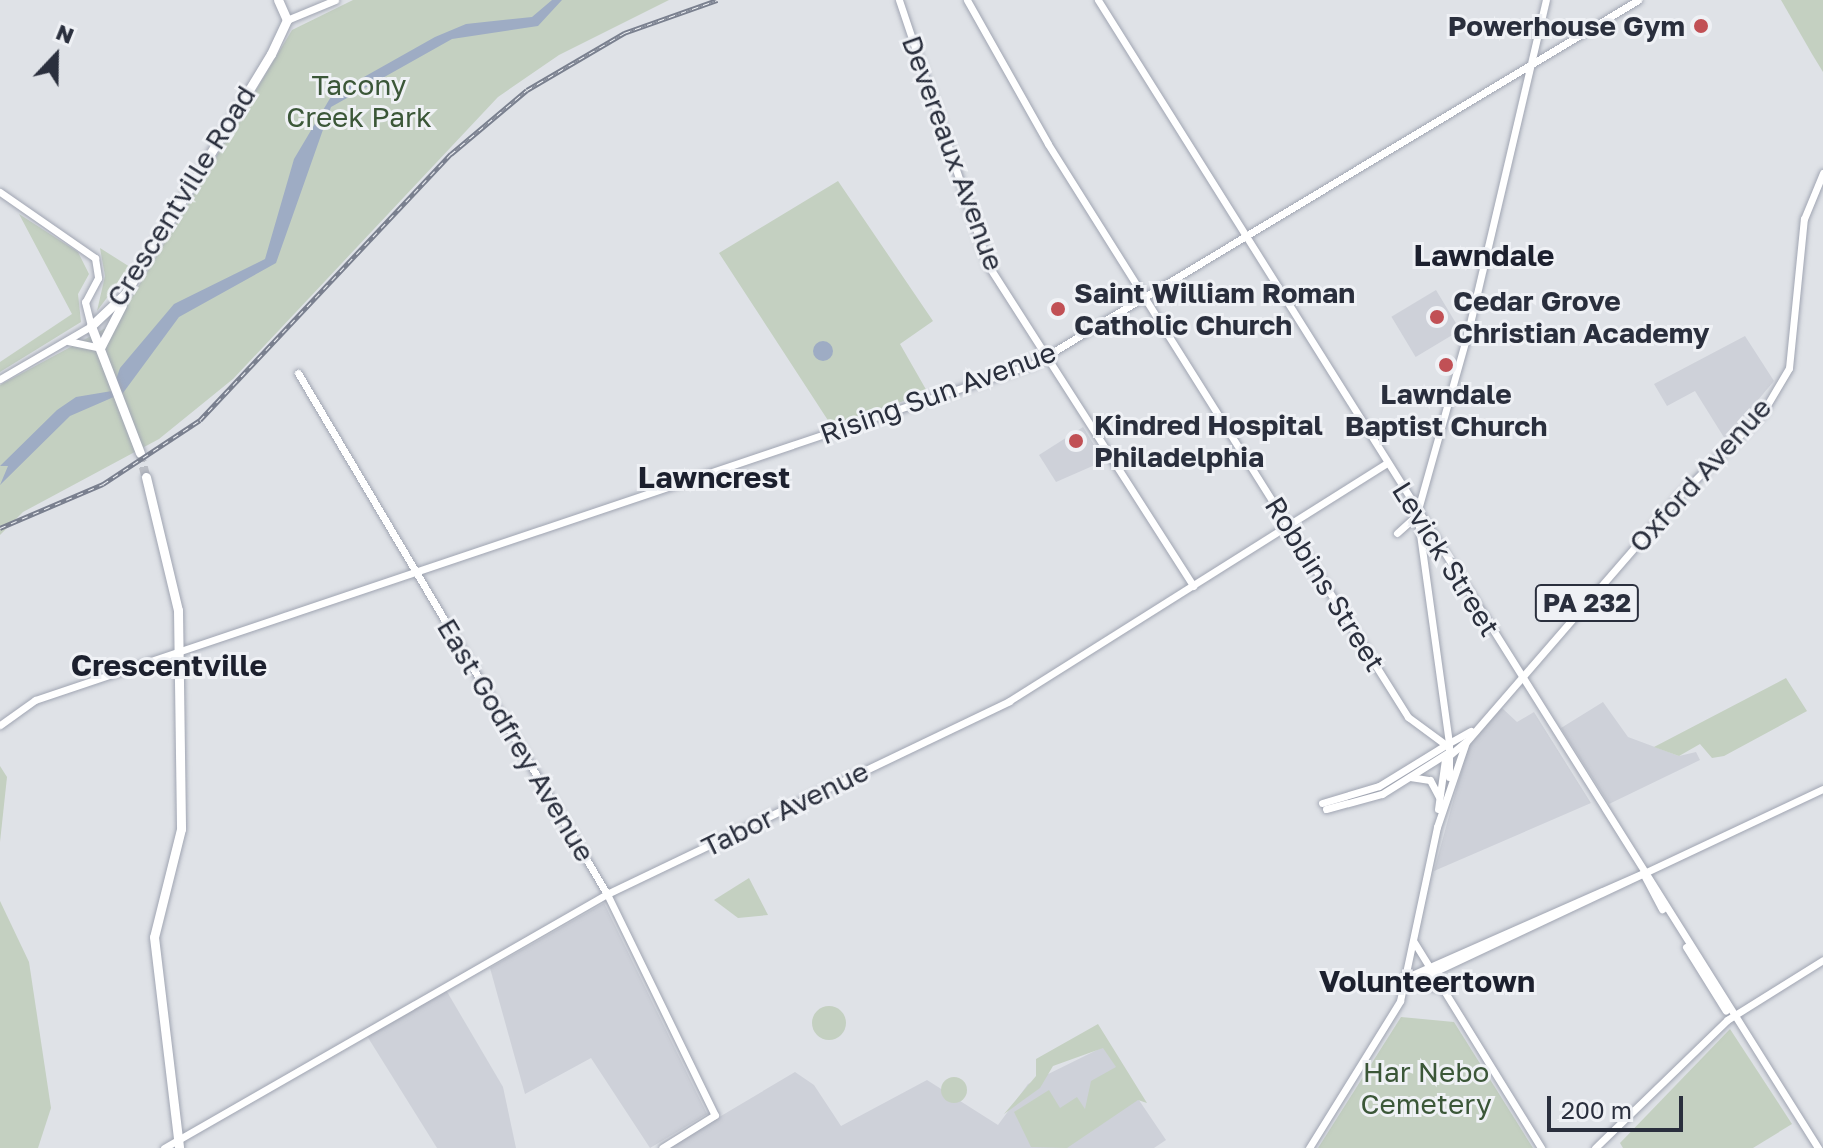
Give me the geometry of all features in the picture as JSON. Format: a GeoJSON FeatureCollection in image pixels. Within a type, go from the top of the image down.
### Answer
{"type":"FeatureCollection","features":[{"type":"Feature","properties":{"kind":"highway"},"geometry":{"type":"LineString","coordinates":[[278,0],[290,19]]}},
{"type":"Feature","properties":{"kind":"highway"},"geometry":{"type":"LineString","coordinates":[[285,0],[290,19]]}},
{"type":"Feature","properties":{"kind":"highway","name":"Crescentville Road"},"geometry":{"type":"LineString","coordinates":[[91,326],[143,266],[290,19]]}},
{"type":"Feature","properties":{"kind":"highway"},"geometry":{"type":"LineString","coordinates":[[100,348],[143,266]]}},
{"type":"Feature","properties":{"kind":"highway"},"geometry":{"type":"LineString","coordinates":[[91,326],[121,397],[140,453]]}},
{"type":"Feature","properties":{"kind":"highway"},"geometry":{"type":"LineString","coordinates":[[146,477],[169,557],[180,654],[180,850],[154,937],[178,1144]]}},
{"type":"Feature","properties":{"kind":"street"},"geometry":{"type":"LineString","coordinates":[[290,19],[335,0]]}},
{"type":"Feature","properties":{"kind":"street","name":"Devereaux Avenue"},"geometry":{"type":"LineString","coordinates":[[899,0],[988,265],[1193,586]]}},
{"type":"Feature","properties":{"kind":"street","name":"Robbins Street"},"geometry":{"type":"LineString","coordinates":[[967,0],[1145,298],[1408,717],[1448,747]]}},
{"type":"Feature","properties":{"kind":"street","name":"Levick Street"},"geometry":{"type":"LineString","coordinates":[[1098,0],[1815,1148]]}},
{"type":"Feature","properties":{"kind":"street"},"geometry":{"type":"LineString","coordinates":[[1447,792],[1448,747],[1417,513],[1546,0]]}},
{"type":"Feature","properties":{"kind":"street","name":"Rising Sun Avenue"},"geometry":{"type":"LineString","coordinates":[[0,725],[35,700],[180,654],[1048,357],[1638,0]]}},
{"type":"Feature","properties":{"kind":"street","name":"Oxford Avenue"},"geometry":{"type":"LineString","coordinates":[[1437,827],[1448,747],[1473,730],[1521,680],[1679,496],[1763,412],[1781,382],[1796,345],[1804,219],[1823,173]]}},
{"type":"Feature","properties":{"kind":"street"},"geometry":{"type":"LineString","coordinates":[[0,185],[15,202]]}},
{"type":"Feature","properties":{"kind":"street"},"geometry":{"type":"LineString","coordinates":[[0,192],[98,263],[85,306],[91,326]]}},
{"type":"Feature","properties":{"kind":"street","name":"Crescentville Road"},"geometry":{"type":"LineString","coordinates":[[0,379],[91,326]]}},
{"type":"Feature","properties":{"kind":"street"},"geometry":{"type":"LineString","coordinates":[[66,341],[100,348]]}},
{"type":"Feature","properties":{"kind":"street","name":"East Godfrey Avenue"},"geometry":{"type":"LineString","coordinates":[[298,373],[607,894],[715,1117],[662,1148]]}},
{"type":"Feature","properties":{"kind":"street","name":"Tabor Avenue"},"geometry":{"type":"LineString","coordinates":[[164,1148],[178,1144],[607,894],[992,710],[1386,464]]}},
{"type":"Feature","properties":{"kind":"street"},"geometry":{"type":"LineString","coordinates":[[1397,533],[1417,513]]}},
{"type":"Feature","properties":{"kind":"street","name":"Oxford Avenue"},"geometry":{"type":"LineString","coordinates":[[1309,1148],[1388,1030],[1407,982],[1437,827],[1447,792],[1473,730]]}},
{"type":"Feature","properties":{"kind":"street","name":"Oxford Avenue"},"geometry":{"type":"LineString","coordinates":[[1448,747],[1466,742]]}},
{"type":"Feature","properties":{"kind":"street"},"geometry":{"type":"LineString","coordinates":[[1448,747],[1382,794],[1324,806],[1379,786],[1448,747]]}},
{"type":"Feature","properties":{"kind":"street"},"geometry":{"type":"LineString","coordinates":[[1408,777],[1430,780],[1440,800]]}},
{"type":"Feature","properties":{"kind":"street"},"geometry":{"type":"LineString","coordinates":[[1407,982],[1823,789]]}},
{"type":"Feature","properties":{"kind":"street"},"geometry":{"type":"LineString","coordinates":[[1414,942],[1541,1148]]}},
{"type":"Feature","properties":{"kind":"street"},"geometry":{"type":"LineString","coordinates":[[1595,1148],[1733,1017],[1823,960]]}},
{"type":"Feature","properties":{"kind":"street"},"geometry":{"type":"LineString","coordinates":[[1407,982],[1440,988]]}},
{"type":"Feature","properties":{"kind":"shaded area","name":"Cedar Grove Christian Academy"},"geometry":{"type":"Polygon","coordinates":[[[1436,290],[1460,330],[1416,357],[1391,317],[1436,290]]]}},
{"type":"Feature","properties":{"kind":"shaded area"},"geometry":{"type":"Polygon","coordinates":[[[1745,336],[1774,381],[1725,439],[1695,391],[1667,406],[1654,384],[1745,336]]]}},
{"type":"Feature","properties":{"kind":"shaded area","name":"Kindred Hospital Philadelphia"},"geometry":{"type":"Polygon","coordinates":[[[1083,427],[1104,461],[1056,482],[1039,455],[1083,427]]]}},
{"type":"Feature","properties":{"kind":"shaded area"},"geometry":{"type":"Polygon","coordinates":[[[1603,702],[1628,737],[1679,756],[1696,752],[1700,760],[1609,804],[1561,728],[1603,702]]]}},
{"type":"Feature","properties":{"kind":"shaded area"},"geometry":{"type":"Polygon","coordinates":[[[1502,708],[1517,722],[1534,712],[1591,803],[1434,871],[1469,743],[1502,708]]]}},
{"type":"Feature","properties":{"kind":"shaded area"},"geometry":{"type":"Polygon","coordinates":[[[604,903],[707,1114],[650,1148],[591,1058],[525,1094],[490,968],[604,903]]]}},
{"type":"Feature","properties":{"kind":"shaded area"},"geometry":{"type":"Polygon","coordinates":[[[446,990],[503,1087],[516,1148],[437,1148],[367,1036],[446,990]]]}},
{"type":"Feature","properties":{"kind":"shaded area"},"geometry":{"type":"Polygon","coordinates":[[[1103,1047],[1166,1140],[1154,1148],[667,1148],[795,1072],[814,1085],[841,1126],[927,1080],[998,1125],[1028,1084],[1103,1047]]]}},
{"type":"Feature","properties":{"kind":"green space","name":"Tacony Creek Park"},"geometry":{"type":"Polygon","coordinates":[[[353,0],[669,0],[559,55],[498,97],[233,379],[159,439],[23,512],[0,535],[0,385],[117,322],[292,30],[353,0]]]}},
{"type":"Feature","properties":{"kind":"green space"},"geometry":{"type":"Polygon","coordinates":[[[1781,0],[1823,0],[1823,72],[1812,54],[1781,0]]]}},
{"type":"Feature","properties":{"kind":"green space"},"geometry":{"type":"Polygon","coordinates":[[[838,181],[933,321],[900,344],[928,393],[831,425],[719,253],[838,181]]]}},
{"type":"Feature","properties":{"kind":"green space"},"geometry":{"type":"Polygon","coordinates":[[[19,214],[78,252],[89,274],[78,294],[81,322],[0,372],[0,362],[72,314],[19,214]]]}},
{"type":"Feature","properties":{"kind":"green space"},"geometry":{"type":"Polygon","coordinates":[[[100,248],[130,267],[97,311],[105,276],[100,248]]]}},
{"type":"Feature","properties":{"kind":"green space"},"geometry":{"type":"Polygon","coordinates":[[[1786,678],[1807,711],[1724,756],[1712,758],[1700,744],[1679,756],[1654,747],[1786,678]]]}},
{"type":"Feature","properties":{"kind":"green space"},"geometry":{"type":"Polygon","coordinates":[[[0,766],[7,777],[0,842],[0,766]]]}},
{"type":"Feature","properties":{"kind":"green space"},"geometry":{"type":"Polygon","coordinates":[[[749,878],[768,915],[738,918],[714,900],[749,878]]]}},
{"type":"Feature","properties":{"kind":"green space"},"geometry":{"type":"Polygon","coordinates":[[[0,901],[29,962],[51,1108],[38,1148],[0,1148],[0,901]]]}},
{"type":"Feature","properties":{"kind":"green space"},"geometry":{"type":"Polygon","coordinates":[[[829,1006],[841,1011],[846,1023],[841,1035],[829,1040],[817,1035],[812,1023],[817,1011],[829,1006]]]}},
{"type":"Feature","properties":{"kind":"green space","name":"Har Nebo Cemetery"},"geometry":{"type":"Polygon","coordinates":[[[1401,1017],[1454,1022],[1533,1148],[1318,1148],[1401,1017]]]}},
{"type":"Feature","properties":{"kind":"green space"},"geometry":{"type":"Polygon","coordinates":[[[1098,1024],[1147,1103],[1138,1100],[1067,1148],[1031,1147],[1014,1112],[1049,1090],[1060,1108],[1077,1097],[1085,1109],[1091,1081],[1116,1067],[1103,1048],[1053,1066],[1040,1088],[1004,1114],[1036,1076],[1036,1059],[1098,1024]]]}},
{"type":"Feature","properties":{"kind":"green space"},"geometry":{"type":"Polygon","coordinates":[[[1730,1029],[1792,1124],[1753,1148],[1623,1148],[1620,1143],[1730,1029]]]}},
{"type":"Feature","properties":{"kind":"green space"},"geometry":{"type":"Polygon","coordinates":[[[954,1077],[963,1081],[967,1090],[963,1099],[954,1103],[945,1099],[941,1090],[945,1081],[954,1077]]]}},
{"type":"Feature","properties":{"kind":"water"},"geometry":{"type":"Polygon","coordinates":[[[552,0],[562,0],[538,26],[452,39],[331,107],[276,263],[179,317],[123,393],[70,416],[0,485],[8,466],[0,466],[57,410],[76,397],[112,391],[120,368],[174,304],[265,259],[294,159],[332,95],[435,37],[466,24],[532,17],[552,0]]]}},
{"type":"Feature","properties":{"kind":"water"},"geometry":{"type":"Polygon","coordinates":[[[823,341],[830,344],[833,351],[830,358],[823,361],[816,358],[813,351],[816,344],[823,341]]]}},
{"type":"Feature","properties":{"kind":"tunnel"},"geometry":{"type":"LineString","coordinates":[[140,453],[146,477]]}},
{"type":"Feature","properties":{"kind":"railway"},"geometry":{"type":"LineString","coordinates":[[0,528],[103,484],[200,420],[451,154],[527,90],[624,33],[717,0]]}},
{"type":"Feature","properties":{"kind":"place","name":"Powerhouse Gym"},"geometry":{"type":"Point","coordinates":[1701,26]}},
{"type":"Feature","properties":{"kind":"place","name":"Saint William Roman Catholic Church"},"geometry":{"type":"Point","coordinates":[1058,309]}},
{"type":"Feature","properties":{"kind":"place","name":"Cedar Grove Christian Academy"},"geometry":{"type":"Point","coordinates":[1437,317]}},
{"type":"Feature","properties":{"kind":"place","name":"Lawndale Baptist Church"},"geometry":{"type":"Point","coordinates":[1446,365]}},
{"type":"Feature","properties":{"kind":"place","name":"Kindred Hospital Philadelphia"},"geometry":{"type":"Point","coordinates":[1076,441]}},
{"type":"Feature","properties":{"kind":"district","name":"Lawndale"},"geometry":{"type":"Point","coordinates":[1484,255]}},
{"type":"Feature","properties":{"kind":"district","name":"Lawncrest"},"geometry":{"type":"Point","coordinates":[714,477]}},
{"type":"Feature","properties":{"kind":"district","name":"Crescentville"},"geometry":{"type":"Point","coordinates":[169,665]}},
{"type":"Feature","properties":{"kind":"district","name":"Volunteertown"},"geometry":{"type":"Point","coordinates":[1427,981]}}]}
